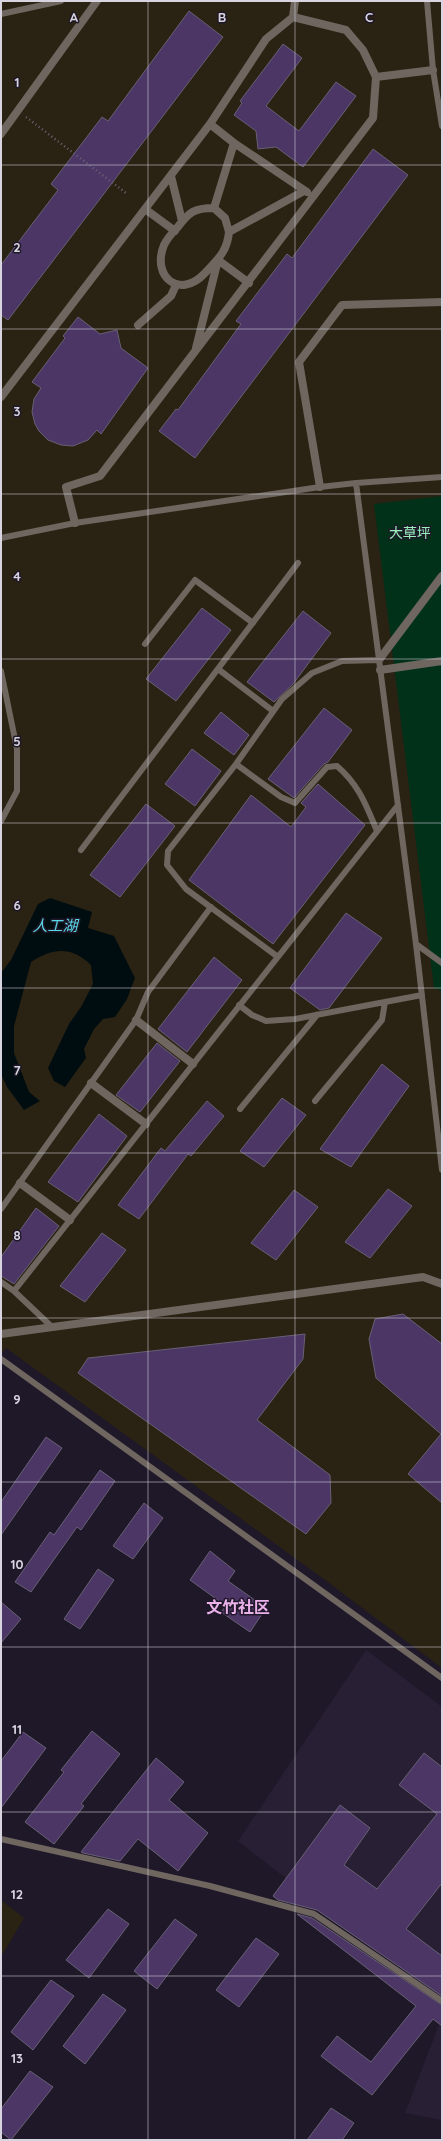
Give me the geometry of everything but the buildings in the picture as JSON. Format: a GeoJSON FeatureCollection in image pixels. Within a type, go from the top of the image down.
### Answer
{"type":"FeatureCollection","features":[{"type":"Feature","properties":{"kind":"street"},"geometry":{"type":"LineString","coordinates":[[1,134],[97,1]]}},
{"type":"Feature","properties":{"kind":"street"},"geometry":{"type":"LineString","coordinates":[[1,397],[210,124],[266,40],[293,17],[295,1]]}},
{"type":"Feature","properties":{"kind":"street"},"geometry":{"type":"LineString","coordinates":[[75,523],[66,487],[100,476],[249,283],[373,118],[376,77],[363,50],[346,30],[293,17]]}},
{"type":"Feature","properties":{"kind":"street"},"geometry":{"type":"LineString","coordinates":[[376,77],[433,70]]}},
{"type":"Feature","properties":{"kind":"street"},"geometry":{"type":"LineString","coordinates":[[210,124],[234,143],[313,196]]}},
{"type":"Feature","properties":{"kind":"street"},"geometry":{"type":"LineString","coordinates":[[214,208],[234,143]]}},
{"type":"Feature","properties":{"kind":"street"},"geometry":{"type":"LineString","coordinates":[[171,176],[182,221]]}},
{"type":"Feature","properties":{"kind":"street"},"geometry":{"type":"LineString","coordinates":[[229,232],[304,191]]}},
{"type":"Feature","properties":{"kind":"street"},"geometry":{"type":"LineString","coordinates":[[200,208],[214,208],[225,218],[229,232],[228,246],[218,260],[203,276],[188,284],[176,285],[169,281],[163,273],[162,263],[164,245],[182,221],[188,214],[200,208]]}},
{"type":"Feature","properties":{"kind":"street"},"geometry":{"type":"LineString","coordinates":[[145,209],[174,231]]}},
{"type":"Feature","properties":{"kind":"street"},"geometry":{"type":"LineString","coordinates":[[218,260],[249,283]]}},
{"type":"Feature","properties":{"kind":"street"},"geometry":{"type":"LineString","coordinates":[[195,351],[218,260]]}},
{"type":"Feature","properties":{"kind":"street"},"geometry":{"type":"LineString","coordinates":[[138,325],[171,296],[176,285]]}},
{"type":"Feature","properties":{"kind":"street"},"geometry":{"type":"LineString","coordinates":[[320,487],[299,362],[342,305],[442,302]]}},
{"type":"Feature","properties":{"kind":"street"},"geometry":{"type":"LineString","coordinates":[[379,660],[442,576]]}},
{"type":"Feature","properties":{"kind":"street"},"geometry":{"type":"LineString","coordinates":[[380,670],[442,660]]}},
{"type":"Feature","properties":{"kind":"street"},"geometry":{"type":"LineString","coordinates":[[136,1020],[194,1064]]}},
{"type":"Feature","properties":{"kind":"street"},"geometry":{"type":"LineString","coordinates":[[91,1083],[146,1124]]}},
{"type":"Feature","properties":{"kind":"street"},"geometry":{"type":"LineString","coordinates":[[20,1183],[70,1220]]}},
{"type":"Feature","properties":{"kind":"street"},"geometry":{"type":"LineString","coordinates":[[1,1334],[422,1277],[442,1284]]}},
{"type":"Feature","properties":{"kind":"lane"},"geometry":{"type":"LineString","coordinates":[[1,14],[62,1]]}},
{"type":"Feature","properties":{"kind":"lane"},"geometry":{"type":"LineString","coordinates":[[427,1],[433,70],[442,126]]}},
{"type":"Feature","properties":{"kind":"lane"},"geometry":{"type":"LineString","coordinates":[[1,538],[75,523],[320,487],[442,477]]}},
{"type":"Feature","properties":{"kind":"lane"},"geometry":{"type":"LineString","coordinates":[[356,483],[416,944],[442,1170]]}},
{"type":"Feature","properties":{"kind":"lane"},"geometry":{"type":"LineString","coordinates":[[80,850],[298,563]]}},
{"type":"Feature","properties":{"kind":"lane"},"geometry":{"type":"LineString","coordinates":[[145,644],[195,580],[253,623]]}},
{"type":"Feature","properties":{"kind":"lane"},"geometry":{"type":"LineString","coordinates":[[278,957],[186,889],[167,865],[168,851],[236,764],[282,699],[312,673],[342,661],[379,660]]}},
{"type":"Feature","properties":{"kind":"lane"},"geometry":{"type":"LineString","coordinates":[[218,669],[273,710]]}},
{"type":"Feature","properties":{"kind":"lane"},"geometry":{"type":"LineString","coordinates":[[1,672],[17,749],[17,791],[1,821]]}},
{"type":"Feature","properties":{"kind":"lane"},"geometry":{"type":"LineString","coordinates":[[236,764],[281,798],[295,803],[327,767],[337,766],[351,778],[360,792],[377,830]]}},
{"type":"Feature","properties":{"kind":"lane"},"geometry":{"type":"LineString","coordinates":[[14,1291],[398,805]]}},
{"type":"Feature","properties":{"kind":"lane"},"geometry":{"type":"LineString","coordinates":[[1,1209],[136,1020],[148,992],[211,907]]}},
{"type":"Feature","properties":{"kind":"lane"},"geometry":{"type":"LineString","coordinates":[[416,944],[442,963]]}},
{"type":"Feature","properties":{"kind":"lane"},"geometry":{"type":"LineString","coordinates":[[239,1006],[252,1015],[266,1021],[295,1019],[422,995]]}},
{"type":"Feature","properties":{"kind":"lane"},"geometry":{"type":"LineString","coordinates":[[315,1101],[382,1020],[385,1002]]}},
{"type":"Feature","properties":{"kind":"lane"},"geometry":{"type":"LineString","coordinates":[[240,1109],[317,1015]]}},
{"type":"Feature","properties":{"kind":"lane"},"geometry":{"type":"LineString","coordinates":[[1,1282],[14,1291],[52,1327]]}},
{"type":"Feature","properties":{"kind":"lane"},"geometry":{"type":"LineString","coordinates":[[1,1359],[442,1678]]}},
{"type":"Feature","properties":{"kind":"lane"},"geometry":{"type":"LineString","coordinates":[[1,1839],[210,1886],[314,1914],[442,2001]]}},
{"type":"Feature","properties":{"kind":"path"},"geometry":{"type":"LineString","coordinates":[[18,111],[126,192]]}},
{"type":"Feature","properties":{"kind":"shaded area"},"geometry":{"type":"Polygon","coordinates":[[[1,1],[442,1],[442,1668],[325,1580],[6,1348],[1,1354],[1,1]]]}},
{"type":"Feature","properties":{"kind":"shaded area"},"geometry":{"type":"Polygon","coordinates":[[[366,1650],[442,1707],[442,2000],[238,1841],[366,1650]]]}},
{"type":"Feature","properties":{"kind":"shaded area"},"geometry":{"type":"Polygon","coordinates":[[[1,1900],[24,1918],[1,1957],[1,1900]]]}},
{"type":"Feature","properties":{"kind":"shaded area"},"geometry":{"type":"Polygon","coordinates":[[[442,2017],[442,2120],[405,2113],[442,2017]]]}},
{"type":"Feature","properties":{"kind":"green space","name":"大草坪"},"geometry":{"type":"Polygon","coordinates":[[[442,496],[442,991],[434,988],[374,504],[442,496]]]}},
{"type":"Feature","properties":{"kind":"water","name":"人工湖"},"geometry":{"type":"Polygon","coordinates":[[[50,898],[92,912],[88,928],[114,936],[135,978],[127,999],[115,1017],[103,1019],[94,1029],[84,1049],[86,1058],[65,1087],[54,1081],[48,1068],[69,1024],[81,1007],[93,984],[91,965],[76,955],[62,951],[47,954],[31,962],[14,1026],[14,1053],[29,1092],[40,1101],[24,1110],[7,1087],[1,1074],[1,973],[11,960],[38,904],[50,898]]]}},
{"type":"Feature","properties":{"kind":"district","name":"文竹社区"},"geometry":{"type":"Point","coordinates":[238,1607]}}]}
